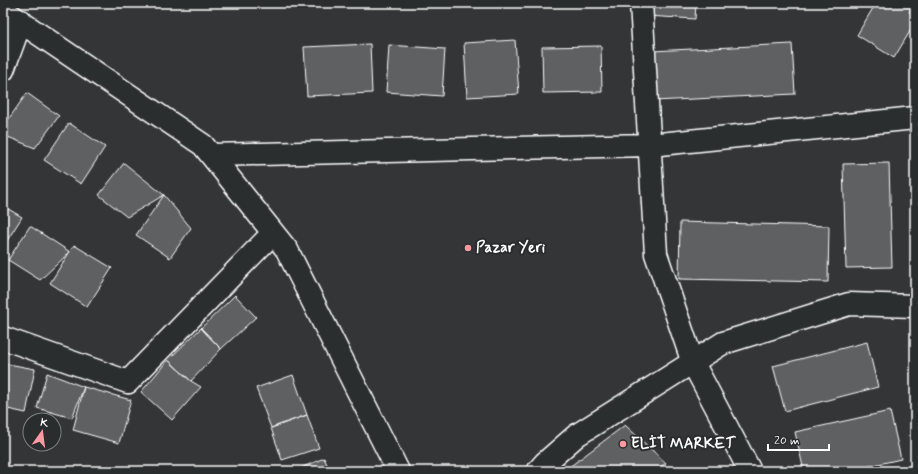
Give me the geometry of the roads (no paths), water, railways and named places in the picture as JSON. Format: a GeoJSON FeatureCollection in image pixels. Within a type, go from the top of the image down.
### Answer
{"type":"FeatureCollection","features":[{"type":"Feature","properties":{"kind":"street"},"geometry":{"type":"LineString","coordinates":[[641,3],[656,254],[693,363],[750,471]]}},
{"type":"Feature","properties":{"kind":"street"},"geometry":{"type":"LineString","coordinates":[[3,70],[12,16],[203,145],[287,250],[398,471]]}},
{"type":"Feature","properties":{"kind":"street"},"geometry":{"type":"LineString","coordinates":[[211,155],[650,145],[915,118]]}},
{"type":"Feature","properties":{"kind":"street"},"geometry":{"type":"LineString","coordinates":[[3,338],[128,382],[273,233]]}},
{"type":"Feature","properties":{"kind":"street"},"geometry":{"type":"LineString","coordinates":[[538,471],[577,435],[693,363],[723,342],[849,304],[915,306]]}},
{"type":"Feature","properties":{"kind":"place","name":"Pazar Yeri"},"geometry":{"type":"Point","coordinates":[468,248]}},
{"type":"Feature","properties":{"kind":"place","name":"ELİT MARKET"},"geometry":{"type":"Point","coordinates":[623,444]}}]}
